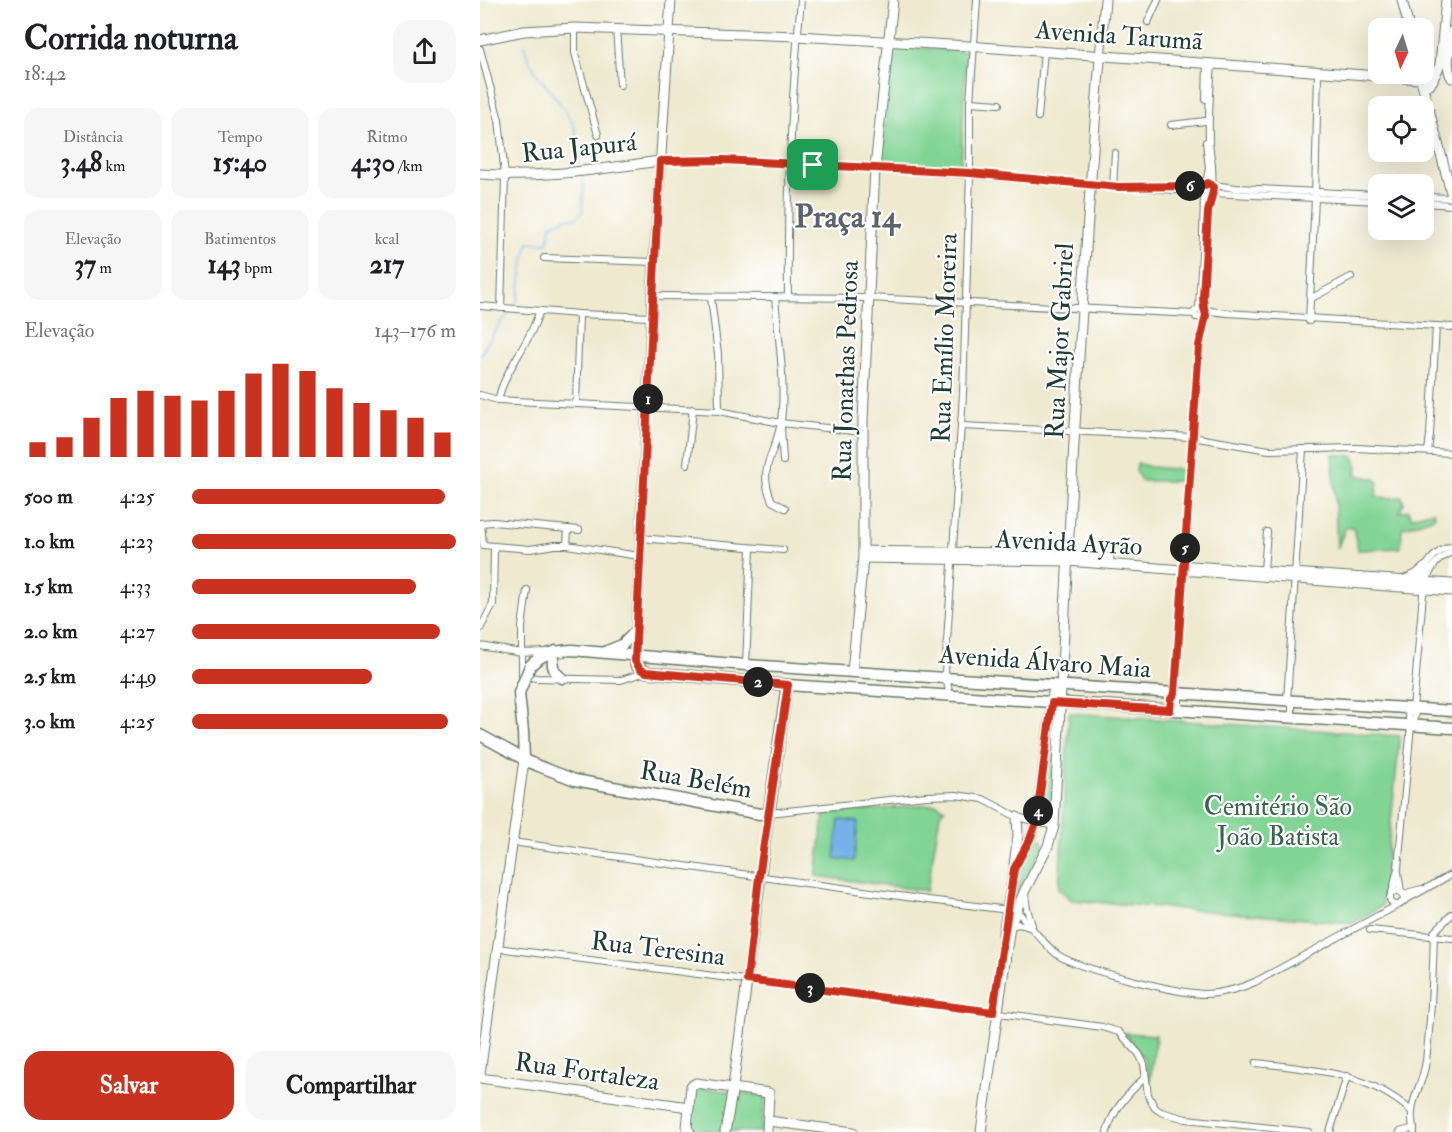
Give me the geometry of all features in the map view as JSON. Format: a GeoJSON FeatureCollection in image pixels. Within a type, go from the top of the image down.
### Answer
{"type":"FeatureCollection","features":[{"type":"Feature","properties":{"kind":"main road"},"geometry":{"type":"LineString","coordinates":[[602,652],[622,645],[636,631]]}},
{"type":"Feature","properties":{"kind":"main road","name":"Avenida Álvaro Maia"},"geometry":{"type":"LineString","coordinates":[[553,652],[572,650],[746,665],[1452,711]]}},
{"type":"Feature","properties":{"kind":"main road"},"geometry":{"type":"LineString","coordinates":[[524,760],[519,693],[521,684],[535,660],[553,652],[552,665],[557,675],[562,678]]}},
{"type":"Feature","properties":{"kind":"main road"},"geometry":{"type":"LineString","coordinates":[[635,656],[636,665],[646,672],[788,685],[1452,728]]}},
{"type":"Feature","properties":{"kind":"main road"},"geometry":{"type":"LineString","coordinates":[[769,813],[788,685]]}},
{"type":"Feature","properties":{"kind":"main road","name":"Rua Belém"},"geometry":{"type":"LineString","coordinates":[[480,735],[524,760],[561,776],[591,784],[760,814],[769,813]]}},
{"type":"Feature","properties":{"kind":"street"},"geometry":{"type":"LineString","coordinates":[[635,656],[654,262],[671,0]]}},
{"type":"Feature","properties":{"kind":"street"},"geometry":{"type":"LineString","coordinates":[[788,297],[787,218],[801,0]]}},
{"type":"Feature","properties":{"kind":"street","name":"Rua Jonathas Pedrosa"},"geometry":{"type":"LineString","coordinates":[[852,672],[863,554],[863,432],[875,168],[893,0]]}},
{"type":"Feature","properties":{"kind":"street","name":"Rua Emílio Moreira"},"geometry":{"type":"LineString","coordinates":[[944,696],[949,687],[945,678],[962,426],[970,102],[977,0]]}},
{"type":"Feature","properties":{"kind":"street","name":"Rua Major Gabriel"},"geometry":{"type":"LineString","coordinates":[[1056,703],[1076,430],[1090,185],[1105,0]]}},
{"type":"Feature","properties":{"kind":"street"},"geometry":{"type":"LineString","coordinates":[[1148,22],[1158,0]]}},
{"type":"Feature","properties":{"kind":"street"},"geometry":{"type":"LineString","coordinates":[[1401,0],[1406,18]]}},
{"type":"Feature","properties":{"kind":"street"},"geometry":{"type":"LineString","coordinates":[[1434,78],[1440,65],[1446,0]]}},
{"type":"Feature","properties":{"kind":"street"},"geometry":{"type":"LineString","coordinates":[[575,27],[574,53],[598,135]]}},
{"type":"Feature","properties":{"kind":"street"},"geometry":{"type":"LineString","coordinates":[[616,28],[620,85]]}},
{"type":"Feature","properties":{"kind":"street","name":"Avenida Tarumã"},"geometry":{"type":"LineString","coordinates":[[480,40],[534,29],[616,28],[889,40],[1368,74]]}},
{"type":"Feature","properties":{"kind":"street"},"geometry":{"type":"LineString","coordinates":[[1452,31],[1448,67],[1452,78]]}},
{"type":"Feature","properties":{"kind":"street"},"geometry":{"type":"LineString","coordinates":[[480,49],[499,120],[505,176],[501,308]]}},
{"type":"Feature","properties":{"kind":"street"},"geometry":{"type":"LineString","coordinates":[[1038,117],[1044,51]]}},
{"type":"Feature","properties":{"kind":"street"},"geometry":{"type":"LineString","coordinates":[[1174,711],[1171,699],[1175,693],[1208,189],[1209,168],[1205,121],[1210,64]]}},
{"type":"Feature","properties":{"kind":"street"},"geometry":{"type":"LineString","coordinates":[[1207,142],[1210,64]]}},
{"type":"Feature","properties":{"kind":"street"},"geometry":{"type":"LineString","coordinates":[[1309,320],[1318,72]]}},
{"type":"Feature","properties":{"kind":"street"},"geometry":{"type":"LineString","coordinates":[[1422,84],[1452,197],[1434,197]]}},
{"type":"Feature","properties":{"kind":"street"},"geometry":{"type":"LineString","coordinates":[[1425,92],[1430,84]]}},
{"type":"Feature","properties":{"kind":"street"},"geometry":{"type":"LineString","coordinates":[[970,102],[999,104]]}},
{"type":"Feature","properties":{"kind":"street"},"geometry":{"type":"LineString","coordinates":[[1172,125],[1205,121]]}},
{"type":"Feature","properties":{"kind":"street"},"geometry":{"type":"LineString","coordinates":[[1113,187],[1115,153]]}},
{"type":"Feature","properties":{"kind":"street","name":"Rua Japurá"},"geometry":{"type":"LineString","coordinates":[[480,174],[505,176],[576,173],[660,161],[723,160],[970,173],[1113,187],[1236,188],[1368,200]]}},
{"type":"Feature","properties":{"kind":"street","name":"Rua Japurá"},"geometry":{"type":"LineString","coordinates":[[1315,195],[1368,195]]}},
{"type":"Feature","properties":{"kind":"street"},"geometry":{"type":"LineString","coordinates":[[1434,204],[1452,205]]}},
{"type":"Feature","properties":{"kind":"street"},"geometry":{"type":"LineString","coordinates":[[544,258],[654,262]]}},
{"type":"Feature","properties":{"kind":"street"},"geometry":{"type":"LineString","coordinates":[[1310,299],[1352,277]]}},
{"type":"Feature","properties":{"kind":"street"},"geometry":{"type":"LineString","coordinates":[[653,296],[965,301],[1227,314],[1452,329]]}},
{"type":"Feature","properties":{"kind":"street"},"geometry":{"type":"LineString","coordinates":[[775,297],[781,373],[783,461]]}},
{"type":"Feature","properties":{"kind":"street"},"geometry":{"type":"LineString","coordinates":[[711,298],[718,354],[719,411]]}},
{"type":"Feature","properties":{"kind":"street"},"geometry":{"type":"LineString","coordinates":[[480,306],[652,317]]}},
{"type":"Feature","properties":{"kind":"street"},"geometry":{"type":"LineString","coordinates":[[498,400],[507,371],[529,337],[540,311]]}},
{"type":"Feature","properties":{"kind":"street"},"geometry":{"type":"LineString","coordinates":[[576,404],[579,314]]}},
{"type":"Feature","properties":{"kind":"street"},"geometry":{"type":"LineString","coordinates":[[1428,451],[1436,328]]}},
{"type":"Feature","properties":{"kind":"street"},"geometry":{"type":"LineString","coordinates":[[480,395],[498,400],[719,411],[781,423],[863,432]]}},
{"type":"Feature","properties":{"kind":"street"},"geometry":{"type":"LineString","coordinates":[[687,464],[693,410]]}},
{"type":"Feature","properties":{"kind":"street"},"geometry":{"type":"LineString","coordinates":[[781,423],[769,458],[765,481],[772,501],[785,508]]}},
{"type":"Feature","properties":{"kind":"street"},"geometry":{"type":"LineString","coordinates":[[962,426],[1192,437],[1256,449],[1356,448],[1452,453]]}},
{"type":"Feature","properties":{"kind":"street"},"geometry":{"type":"LineString","coordinates":[[1280,716],[1281,706],[1287,700],[1303,449]]}},
{"type":"Feature","properties":{"kind":"street"},"geometry":{"type":"LineString","coordinates":[[579,530],[493,522],[481,523],[483,545],[530,549],[567,545],[639,556]]}},
{"type":"Feature","properties":{"kind":"street"},"geometry":{"type":"LineString","coordinates":[[567,545],[568,529]]}},
{"type":"Feature","properties":{"kind":"street"},"geometry":{"type":"LineString","coordinates":[[1264,570],[1267,532]]}},
{"type":"Feature","properties":{"kind":"street"},"geometry":{"type":"LineString","coordinates":[[640,538],[783,550]]}},
{"type":"Feature","properties":{"kind":"street"},"geometry":{"type":"LineString","coordinates":[[1400,581],[1412,577],[1426,567],[1438,551],[1452,546]]}},
{"type":"Feature","properties":{"kind":"street"},"geometry":{"type":"LineString","coordinates":[[480,629],[493,604],[494,547]]}},
{"type":"Feature","properties":{"kind":"street"},"geometry":{"type":"LineString","coordinates":[[746,665],[751,548]]}},
{"type":"Feature","properties":{"kind":"street"},"geometry":{"type":"LineString","coordinates":[[1422,586],[1436,561],[1452,552]]}},
{"type":"Feature","properties":{"kind":"street","name":"Avenida Ayrão"},"geometry":{"type":"LineString","coordinates":[[863,554],[1067,558],[1422,586],[1452,584]]}},
{"type":"Feature","properties":{"kind":"street"},"geometry":{"type":"LineString","coordinates":[[1400,903],[1393,903],[1391,896],[1398,868],[1411,725],[1408,716],[1413,709],[1422,586],[1426,567]]}},
{"type":"Feature","properties":{"kind":"street","name":"Avenida Ayrão"},"geometry":{"type":"LineString","coordinates":[[1184,568],[1264,570],[1295,576],[1400,581],[1452,591]]}},
{"type":"Feature","properties":{"kind":"street"},"geometry":{"type":"LineString","coordinates":[[527,590],[522,627],[522,675],[536,678],[621,680],[646,672]]}},
{"type":"Feature","properties":{"kind":"street"},"geometry":{"type":"LineString","coordinates":[[480,646],[522,653],[553,652]]}},
{"type":"Feature","properties":{"kind":"street","name":"Rua Emílio Moreira"},"geometry":{"type":"LineString","coordinates":[[944,696],[940,684],[945,678]]}},
{"type":"Feature","properties":{"kind":"street"},"geometry":{"type":"LineString","coordinates":[[1287,700],[1293,707],[1292,717]]}},
{"type":"Feature","properties":{"kind":"street"},"geometry":{"type":"LineString","coordinates":[[1014,869],[1036,823],[1056,703]]}},
{"type":"Feature","properties":{"kind":"street"},"geometry":{"type":"LineString","coordinates":[[981,1132],[1012,910],[1048,846],[1054,826],[1056,703]]}},
{"type":"Feature","properties":{"kind":"street"},"geometry":{"type":"LineString","coordinates":[[480,1072],[524,760]]}},
{"type":"Feature","properties":{"kind":"street","name":"Rua Belém"},"geometry":{"type":"LineString","coordinates":[[769,813],[941,795],[983,799],[1017,817],[1054,826]]}},
{"type":"Feature","properties":{"kind":"street"},"geometry":{"type":"LineString","coordinates":[[725,1132],[769,813]]}},
{"type":"Feature","properties":{"kind":"street"},"geometry":{"type":"LineString","coordinates":[[976,1132],[1010,927],[1018,835],[1017,817]]}},
{"type":"Feature","properties":{"kind":"street"},"geometry":{"type":"LineString","coordinates":[[1030,839],[1037,834],[1043,834],[1047,838],[1048,846]]}},
{"type":"Feature","properties":{"kind":"street"},"geometry":{"type":"LineString","coordinates":[[512,842],[1012,910],[1059,955],[1080,965],[1174,989],[1207,994],[1230,991],[1256,982],[1452,874]]}},
{"type":"Feature","properties":{"kind":"street"},"geometry":{"type":"LineString","coordinates":[[1398,868],[1404,898],[1400,903]]}},
{"type":"Feature","properties":{"kind":"street"},"geometry":{"type":"LineString","coordinates":[[1377,916],[1396,891],[1402,893],[1423,889]]}},
{"type":"Feature","properties":{"kind":"street"},"geometry":{"type":"LineString","coordinates":[[1025,890],[1028,916],[1035,931]]}},
{"type":"Feature","properties":{"kind":"street"},"geometry":{"type":"LineString","coordinates":[[1400,1132],[1414,1130],[1411,1111],[1422,1080],[1426,1059],[1434,937],[1436,929],[1452,914]]}},
{"type":"Feature","properties":{"kind":"street"},"geometry":{"type":"LineString","coordinates":[[1010,927],[1023,924],[1035,931]]}},
{"type":"Feature","properties":{"kind":"street"},"geometry":{"type":"LineString","coordinates":[[1370,930],[1452,938]]}},
{"type":"Feature","properties":{"kind":"street","name":"Rua Teresina"},"geometry":{"type":"LineString","coordinates":[[497,948],[996,1012],[1114,1030],[1123,1035],[1139,1054],[1144,1064],[1150,1103],[1168,1115],[1309,1132]]}},
{"type":"Feature","properties":{"kind":"street"},"geometry":{"type":"LineString","coordinates":[[1256,1063],[1347,1076],[1371,1084],[1411,1111]]}},
{"type":"Feature","properties":{"kind":"street"},"geometry":{"type":"LineString","coordinates":[[1330,1132],[1347,1076]]}},
{"type":"Feature","properties":{"kind":"street"},"geometry":{"type":"LineString","coordinates":[[1107,1132],[1113,1116],[1132,1089],[1145,1077]]}},
{"type":"Feature","properties":{"kind":"street","name":"Rua Fortaleza"},"geometry":{"type":"LineString","coordinates":[[480,1078],[688,1107]]}},
{"type":"Feature","properties":{"kind":"street","name":"Rua Fortaleza"},"geometry":{"type":"LineString","coordinates":[[690,1132],[687,1128],[688,1107],[691,1086],[694,1083],[769,1093],[767,1132]]}},
{"type":"Feature","properties":{"kind":"street"},"geometry":{"type":"LineString","coordinates":[[768,1120],[853,1132]]}},
{"type":"Feature","properties":{"kind":"green space"},"geometry":{"type":"Polygon","coordinates":[[[892,49],[966,51],[961,169],[881,162],[892,49]]]}},
{"type":"Feature","properties":{"kind":"green space"},"geometry":{"type":"Polygon","coordinates":[[[1333,454],[1353,456],[1358,466],[1356,475],[1375,479],[1378,482],[1376,496],[1402,497],[1404,503],[1399,512],[1408,510],[1411,517],[1434,511],[1435,517],[1402,528],[1401,547],[1399,548],[1358,550],[1353,527],[1346,527],[1337,549],[1333,454]]]}},
{"type":"Feature","properties":{"kind":"green space"},"geometry":{"type":"Polygon","coordinates":[[[1137,463],[1150,467],[1184,470],[1185,475],[1181,481],[1141,481],[1136,471],[1137,463]]]}},
{"type":"Feature","properties":{"kind":"green space"},"geometry":{"type":"Polygon","coordinates":[[[1054,706],[1057,706],[1051,816],[1043,817],[1041,815],[1054,706]]]}},
{"type":"Feature","properties":{"kind":"green space","name":"Cemitério São João Batista"},"geometry":{"type":"Polygon","coordinates":[[[1069,713],[1400,736],[1382,906],[1353,923],[1072,900],[1059,889],[1069,713]]]}},
{"type":"Feature","properties":{"kind":"green space"},"geometry":{"type":"Polygon","coordinates":[[[937,804],[945,809],[940,814],[927,891],[816,876],[824,814],[937,804]]]}},
{"type":"Feature","properties":{"kind":"green space"},"geometry":{"type":"Polygon","coordinates":[[[1037,839],[1043,839],[1044,845],[1023,880],[1007,923],[1019,871],[1037,839]]]}},
{"type":"Feature","properties":{"kind":"green space"},"geometry":{"type":"Polygon","coordinates":[[[1125,1033],[1156,1035],[1149,1088],[1144,1058],[1125,1033]]]}},
{"type":"Feature","properties":{"kind":"green space"},"geometry":{"type":"Polygon","coordinates":[[[694,1087],[766,1096],[761,1132],[689,1130],[694,1087]]]}},
{"type":"Feature","properties":{"kind":"water"},"geometry":{"type":"Polygon","coordinates":[[[839,820],[858,822],[854,861],[835,858],[839,820]]]}},
{"type":"Feature","properties":{"kind":"waterway"},"geometry":{"type":"LineString","coordinates":[[524,44],[533,68],[561,104],[573,124],[580,167]]}},
{"type":"Feature","properties":{"kind":"waterway"},"geometry":{"type":"LineString","coordinates":[[516,305],[529,242],[548,243],[551,225],[566,218],[576,218],[582,213],[584,186],[582,174]]}},
{"type":"Feature","properties":{"kind":"waterway"},"geometry":{"type":"LineString","coordinates":[[480,355],[509,313]]}},
{"type":"Feature","properties":{"kind":"district","name":"Praça 14"},"geometry":{"type":"Point","coordinates":[847,217]}},
{"type":"Feature","properties":{"kind":"route"},"geometry":{"type":"LineString","coordinates":[[723,160],[813,165],[970,173],[1119,187],[1203,186],[1208,183],[1214,187],[1206,225],[1203,297],[1204,308],[1207,312],[1199,346],[1175,693],[1171,699],[1170,710],[1052,703],[1036,823],[1014,869],[993,1012],[747,980],[759,877],[788,685],[646,672],[636,665],[635,661],[660,161],[723,160]]}}]}
